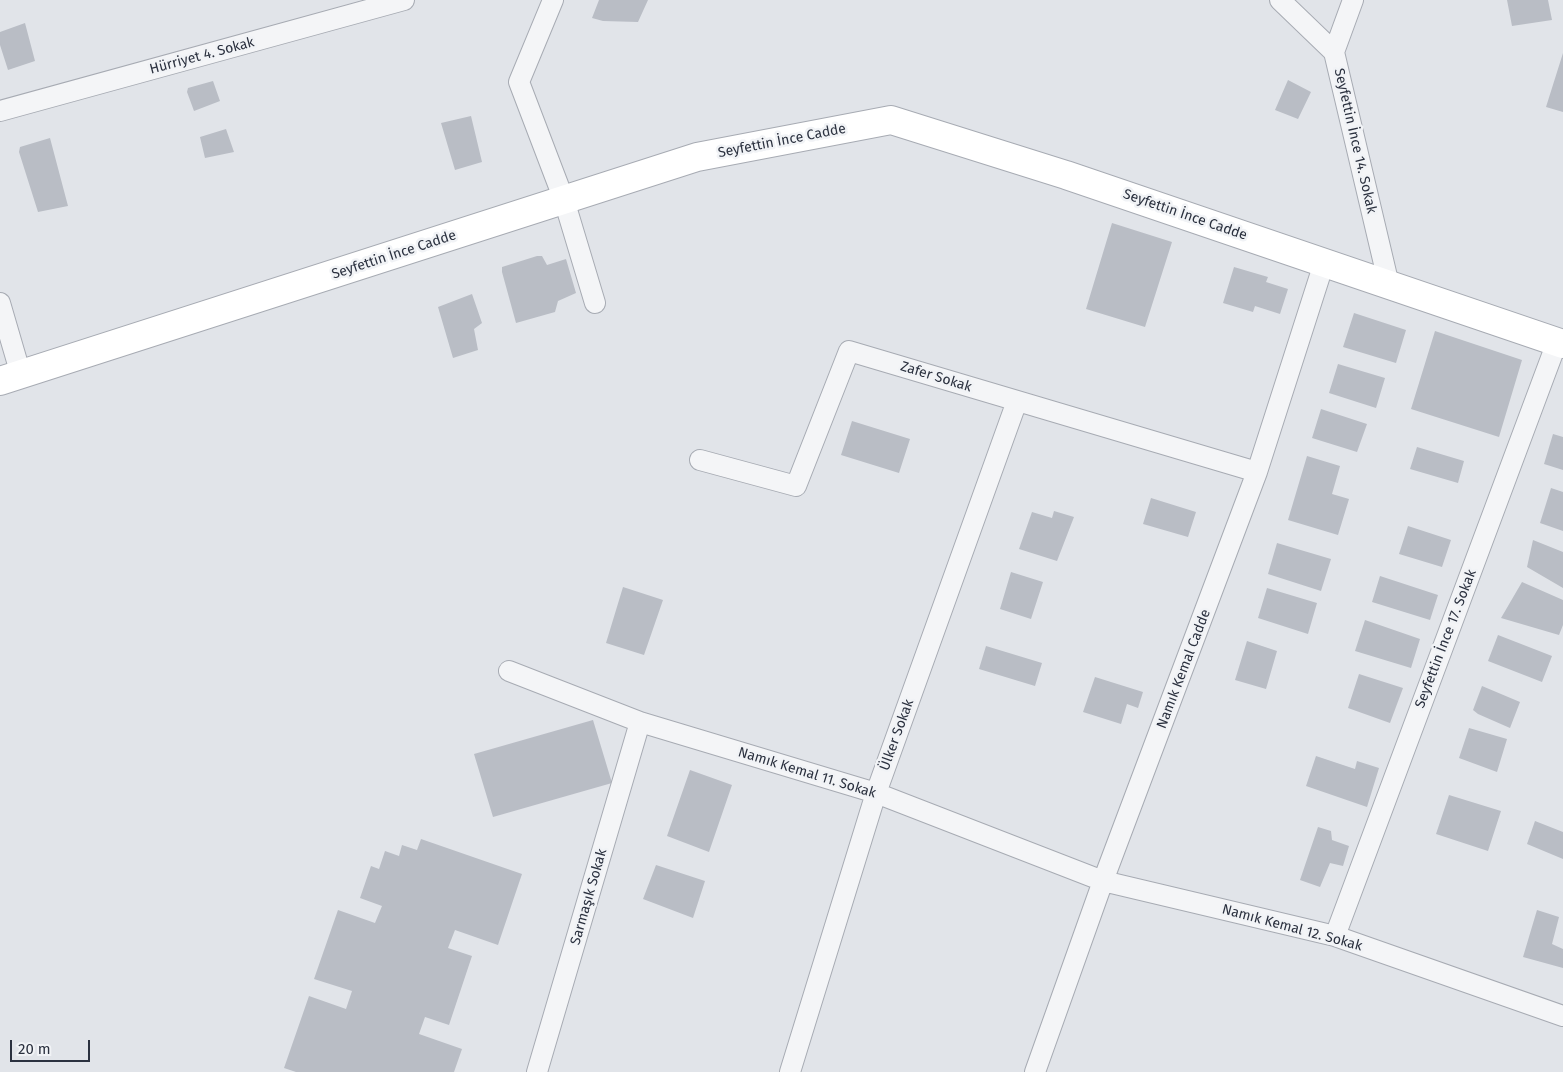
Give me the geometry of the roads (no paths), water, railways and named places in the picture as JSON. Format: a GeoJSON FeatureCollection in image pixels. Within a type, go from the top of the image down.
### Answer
{"type":"FeatureCollection","features":[{"type":"Feature","properties":{"kind":"main road","name":"Seyfettin İnce Cadde"},"geometry":{"type":"LineString","coordinates":[[10,378],[697,157],[891,120],[1066,175],[1560,343]]}},
{"type":"Feature","properties":{"kind":"street","name":"Hürriyet 4. Sokak"},"geometry":{"type":"LineString","coordinates":[[0,111],[404,0]]}},
{"type":"Feature","properties":{"kind":"street"},"geometry":{"type":"LineString","coordinates":[[553,0],[519,82],[564,200],[595,303]]}},
{"type":"Feature","properties":{"kind":"street"},"geometry":{"type":"LineString","coordinates":[[1280,0],[1334,52]]}},
{"type":"Feature","properties":{"kind":"street","name":"Seyfettin İnce 14. Sokak"},"geometry":{"type":"LineString","coordinates":[[1353,0],[1334,52],[1389,285]]}},
{"type":"Feature","properties":{"kind":"street","name":"Namık Kemal Cadde"},"geometry":{"type":"LineString","coordinates":[[1035,1072],[1103,881],[1258,472],[1324,263]]}},
{"type":"Feature","properties":{"kind":"street"},"geometry":{"type":"LineString","coordinates":[[0,303],[10,378]]}},
{"type":"Feature","properties":{"kind":"street","name":"Seyfettin İnce 17. Sokak"},"geometry":{"type":"LineString","coordinates":[[1335,936],[1560,343]]}},
{"type":"Feature","properties":{"kind":"street","name":"Zafer Sokak"},"geometry":{"type":"LineString","coordinates":[[700,460],[796,486],[849,351],[1258,472]]}},
{"type":"Feature","properties":{"kind":"street","name":"Ülker Sokak"},"geometry":{"type":"LineString","coordinates":[[790,1072],[876,793],[1017,401]]}},
{"type":"Feature","properties":{"kind":"street","name":"Namık Kemal 11. Sokak"},"geometry":{"type":"LineString","coordinates":[[509,671],[640,722],[876,793],[1103,881]]}},
{"type":"Feature","properties":{"kind":"street","name":"Sarmaşık Sokak"},"geometry":{"type":"LineString","coordinates":[[537,1072],[640,722]]}},
{"type":"Feature","properties":{"kind":"street","name":"Namık Kemal 12. Sokak"},"geometry":{"type":"LineString","coordinates":[[1103,881],[1335,936],[1563,1016]]}}]}
